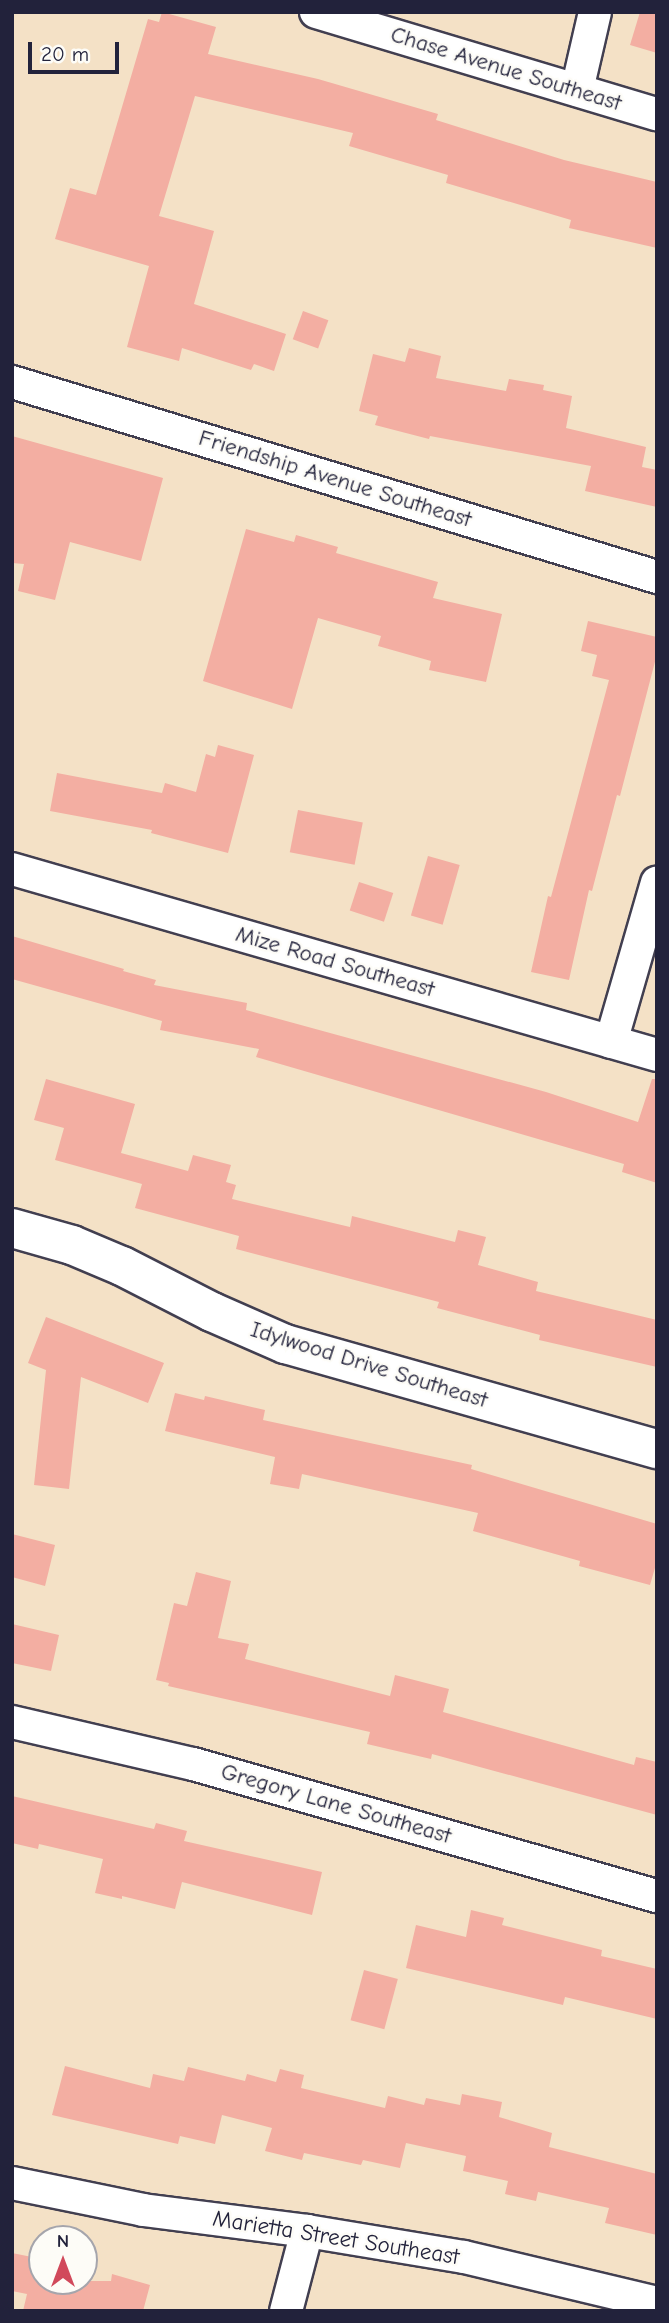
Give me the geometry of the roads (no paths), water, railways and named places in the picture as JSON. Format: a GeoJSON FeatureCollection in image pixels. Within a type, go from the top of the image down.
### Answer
{"type":"FeatureCollection","features":[{"type":"Feature","properties":{"kind":"street","name":"Chase Avenue Southeast"},"geometry":{"type":"LineString","coordinates":[[316,12],[657,114]]}},
{"type":"Feature","properties":{"kind":"street"},"geometry":{"type":"LineString","coordinates":[[577,90],[595,12]]}},
{"type":"Feature","properties":{"kind":"street","name":"Friendship Avenue Southeast"},"geometry":{"type":"LineString","coordinates":[[12,382],[657,577]]}},
{"type":"Feature","properties":{"kind":"street","name":"Mize Road Southeast"},"geometry":{"type":"LineString","coordinates":[[12,869],[657,1055]]}},
{"type":"Feature","properties":{"kind":"street"},"geometry":{"type":"LineString","coordinates":[[611,1042],[657,883]]}},
{"type":"Feature","properties":{"kind":"street","name":"Idylwood Drive Southeast"},"geometry":{"type":"LineString","coordinates":[[12,1227],[72,1245],[122,1266],[212,1312],[285,1344],[657,1449]]}},
{"type":"Feature","properties":{"kind":"street","name":"Gregory Lane Southeast"},"geometry":{"type":"LineString","coordinates":[[12,1722],[193,1764],[657,1896]]}},
{"type":"Feature","properties":{"kind":"street","name":"Marietta Street Southeast"},"geometry":{"type":"LineString","coordinates":[[12,2183],[143,2210],[307,2231],[464,2257],[657,2303]]}},
{"type":"Feature","properties":{"kind":"street"},"geometry":{"type":"LineString","coordinates":[[286,2311],[307,2231]]}}]}
